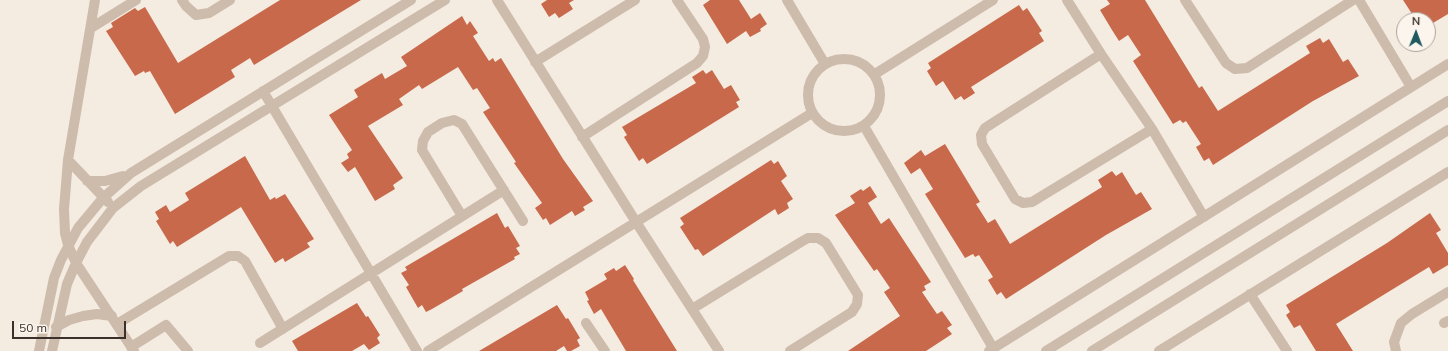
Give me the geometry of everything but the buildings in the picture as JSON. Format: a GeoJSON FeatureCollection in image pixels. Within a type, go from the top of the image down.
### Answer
{"type":"FeatureCollection","features":[{"type":"Feature","properties":{"kind":"street"},"geometry":{"type":"LineString","coordinates":[[95,0],[68,160],[64,222],[68,245],[76,263],[133,349],[166,325],[188,351]]}},
{"type":"Feature","properties":{"kind":"street"},"geometry":{"type":"LineString","coordinates":[[91,28],[136,0]]}},
{"type":"Feature","properties":{"kind":"street"},"geometry":{"type":"LineString","coordinates":[[182,0],[196,15],[209,13],[230,0]]}},
{"type":"Feature","properties":{"kind":"street"},"geometry":{"type":"LineString","coordinates":[[39,351],[54,278],[68,245],[88,215],[103,198],[131,173],[411,0]]}},
{"type":"Feature","properties":{"kind":"street"},"geometry":{"type":"LineString","coordinates":[[52,351],[56,327],[67,284],[87,242],[113,208],[141,186],[273,107],[445,0]]}},
{"type":"Feature","properties":{"kind":"street"},"geometry":{"type":"LineString","coordinates":[[497,0],[582,137],[719,351]]}},
{"type":"Feature","properties":{"kind":"street"},"geometry":{"type":"LineString","coordinates":[[536,62],[635,0]]}},
{"type":"Feature","properties":{"kind":"street"},"geometry":{"type":"LineString","coordinates":[[582,137],[697,63],[703,56],[705,47],[703,39],[676,0]]}},
{"type":"Feature","properties":{"kind":"street"},"geometry":{"type":"LineString","coordinates":[[787,0],[825,64]]}},
{"type":"Feature","properties":{"kind":"street"},"geometry":{"type":"LineString","coordinates":[[875,74],[993,0]]}},
{"type":"Feature","properties":{"kind":"street"},"geometry":{"type":"LineString","coordinates":[[1067,0],[1101,54],[1152,129],[1204,216]]}},
{"type":"Feature","properties":{"kind":"street"},"geometry":{"type":"LineString","coordinates":[[1185,0],[1226,63],[1235,69],[1247,68],[1353,0]]}},
{"type":"Feature","properties":{"kind":"street"},"geometry":{"type":"LineString","coordinates":[[1359,0],[1411,87]]}},
{"type":"Feature","properties":{"kind":"street"},"geometry":{"type":"LineString","coordinates":[[1101,54],[985,128],[981,136],[982,144],[1016,199],[1023,203],[1032,202],[1152,129]]}},
{"type":"Feature","properties":{"kind":"street"},"geometry":{"type":"LineString","coordinates":[[843,58],[855,59],[866,65],[875,74],[880,85],[881,96],[879,108],[873,118],[864,126],[853,130],[835,130],[820,122],[812,113],[808,101],[808,88],[812,77],[820,67],[831,60],[843,58]]}},
{"type":"Feature","properties":{"kind":"street"},"geometry":{"type":"LineString","coordinates":[[864,126],[991,350],[1448,64]]}},
{"type":"Feature","properties":{"kind":"street"},"geometry":{"type":"LineString","coordinates":[[263,91],[417,351]]}},
{"type":"Feature","properties":{"kind":"street"},"geometry":{"type":"LineString","coordinates":[[1046,351],[1448,101]]}},
{"type":"Feature","properties":{"kind":"street"},"geometry":{"type":"LineString","coordinates":[[428,351],[812,113]]}},
{"type":"Feature","properties":{"kind":"street"},"geometry":{"type":"LineString","coordinates":[[462,216],[422,150],[423,141],[428,132],[442,123],[454,120],[462,124],[523,221]]}},
{"type":"Feature","properties":{"kind":"street"},"geometry":{"type":"LineString","coordinates":[[1092,351],[1448,130]]}},
{"type":"Feature","properties":{"kind":"street"},"geometry":{"type":"LineString","coordinates":[[68,160],[113,208]]}},
{"type":"Feature","properties":{"kind":"street"},"geometry":{"type":"LineString","coordinates":[[1159,351],[1448,172]]}},
{"type":"Feature","properties":{"kind":"street"},"geometry":{"type":"LineString","coordinates":[[87,181],[105,182],[131,173]]}},
{"type":"Feature","properties":{"kind":"street"},"geometry":{"type":"LineString","coordinates":[[260,344],[504,190]]}},
{"type":"Feature","properties":{"kind":"street"},"geometry":{"type":"LineString","coordinates":[[692,309],[808,238],[818,238],[826,243],[858,295],[857,304],[852,312],[790,351]]}},
{"type":"Feature","properties":{"kind":"street"},"geometry":{"type":"LineString","coordinates":[[56,327],[69,320],[98,314],[114,320],[229,256],[238,256],[245,261],[283,329]]}},
{"type":"Feature","properties":{"kind":"street"},"geometry":{"type":"LineString","coordinates":[[1396,351],[1394,342],[1401,323],[1412,314],[1448,292]]}},
{"type":"Feature","properties":{"kind":"street"},"geometry":{"type":"LineString","coordinates":[[1250,294],[1287,351]]}},
{"type":"Feature","properties":{"kind":"street"},"geometry":{"type":"LineString","coordinates":[[586,324],[605,351]]}}]}
